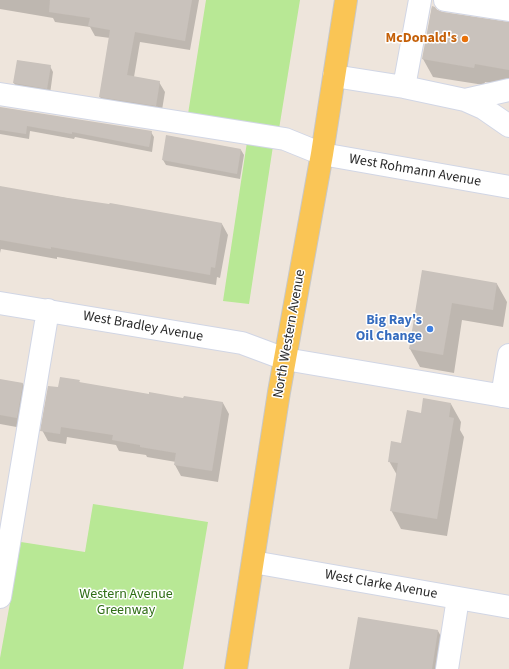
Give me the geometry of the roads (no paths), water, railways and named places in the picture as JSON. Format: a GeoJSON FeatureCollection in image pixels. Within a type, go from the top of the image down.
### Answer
{"type":"FeatureCollection","features":[{"type":"Feature","properties":{"kind":"main road","name":"North Western Avenue"},"geometry":{"type":"LineString","coordinates":[[236,669],[285,359],[322,154],[346,0]]}},
{"type":"Feature","properties":{"kind":"street"},"geometry":{"type":"LineString","coordinates":[[404,87],[420,0]]}},
{"type":"Feature","properties":{"kind":"street"},"geometry":{"type":"LineString","coordinates":[[445,0],[509,10]]}},
{"type":"Feature","properties":{"kind":"street"},"geometry":{"type":"LineString","coordinates":[[334,76],[404,87],[466,100],[483,108],[509,126]]}},
{"type":"Feature","properties":{"kind":"street"},"geometry":{"type":"LineString","coordinates":[[466,100],[509,90]]}},
{"type":"Feature","properties":{"kind":"street","name":"West Rohmann Avenue"},"geometry":{"type":"LineString","coordinates":[[0,94],[285,140],[322,154],[509,187]]}},
{"type":"Feature","properties":{"kind":"street","name":"West Bradley Avenue"},"geometry":{"type":"LineString","coordinates":[[0,303],[242,343],[285,359],[506,397]]}},
{"type":"Feature","properties":{"kind":"street"},"geometry":{"type":"LineString","coordinates":[[0,597],[48,310]]}},
{"type":"Feature","properties":{"kind":"street"},"geometry":{"type":"LineString","coordinates":[[506,397],[509,355]]}},
{"type":"Feature","properties":{"kind":"street","name":"West Clarke Avenue"},"geometry":{"type":"LineString","coordinates":[[253,562],[509,607]]}},
{"type":"Feature","properties":{"kind":"street"},"geometry":{"type":"LineString","coordinates":[[447,669],[458,598]]}},
{"type":"Feature","properties":{"kind":"place","name":"McDonald's"},"geometry":{"type":"Point","coordinates":[465,39]}},
{"type":"Feature","properties":{"kind":"place","name":"Big Ray's Oil Change"},"geometry":{"type":"Point","coordinates":[430,329]}},
{"type":"Feature","properties":{"kind":"park label","name":"Western Avenue Greenway"},"geometry":{"type":"Point","coordinates":[126,604]}}]}
